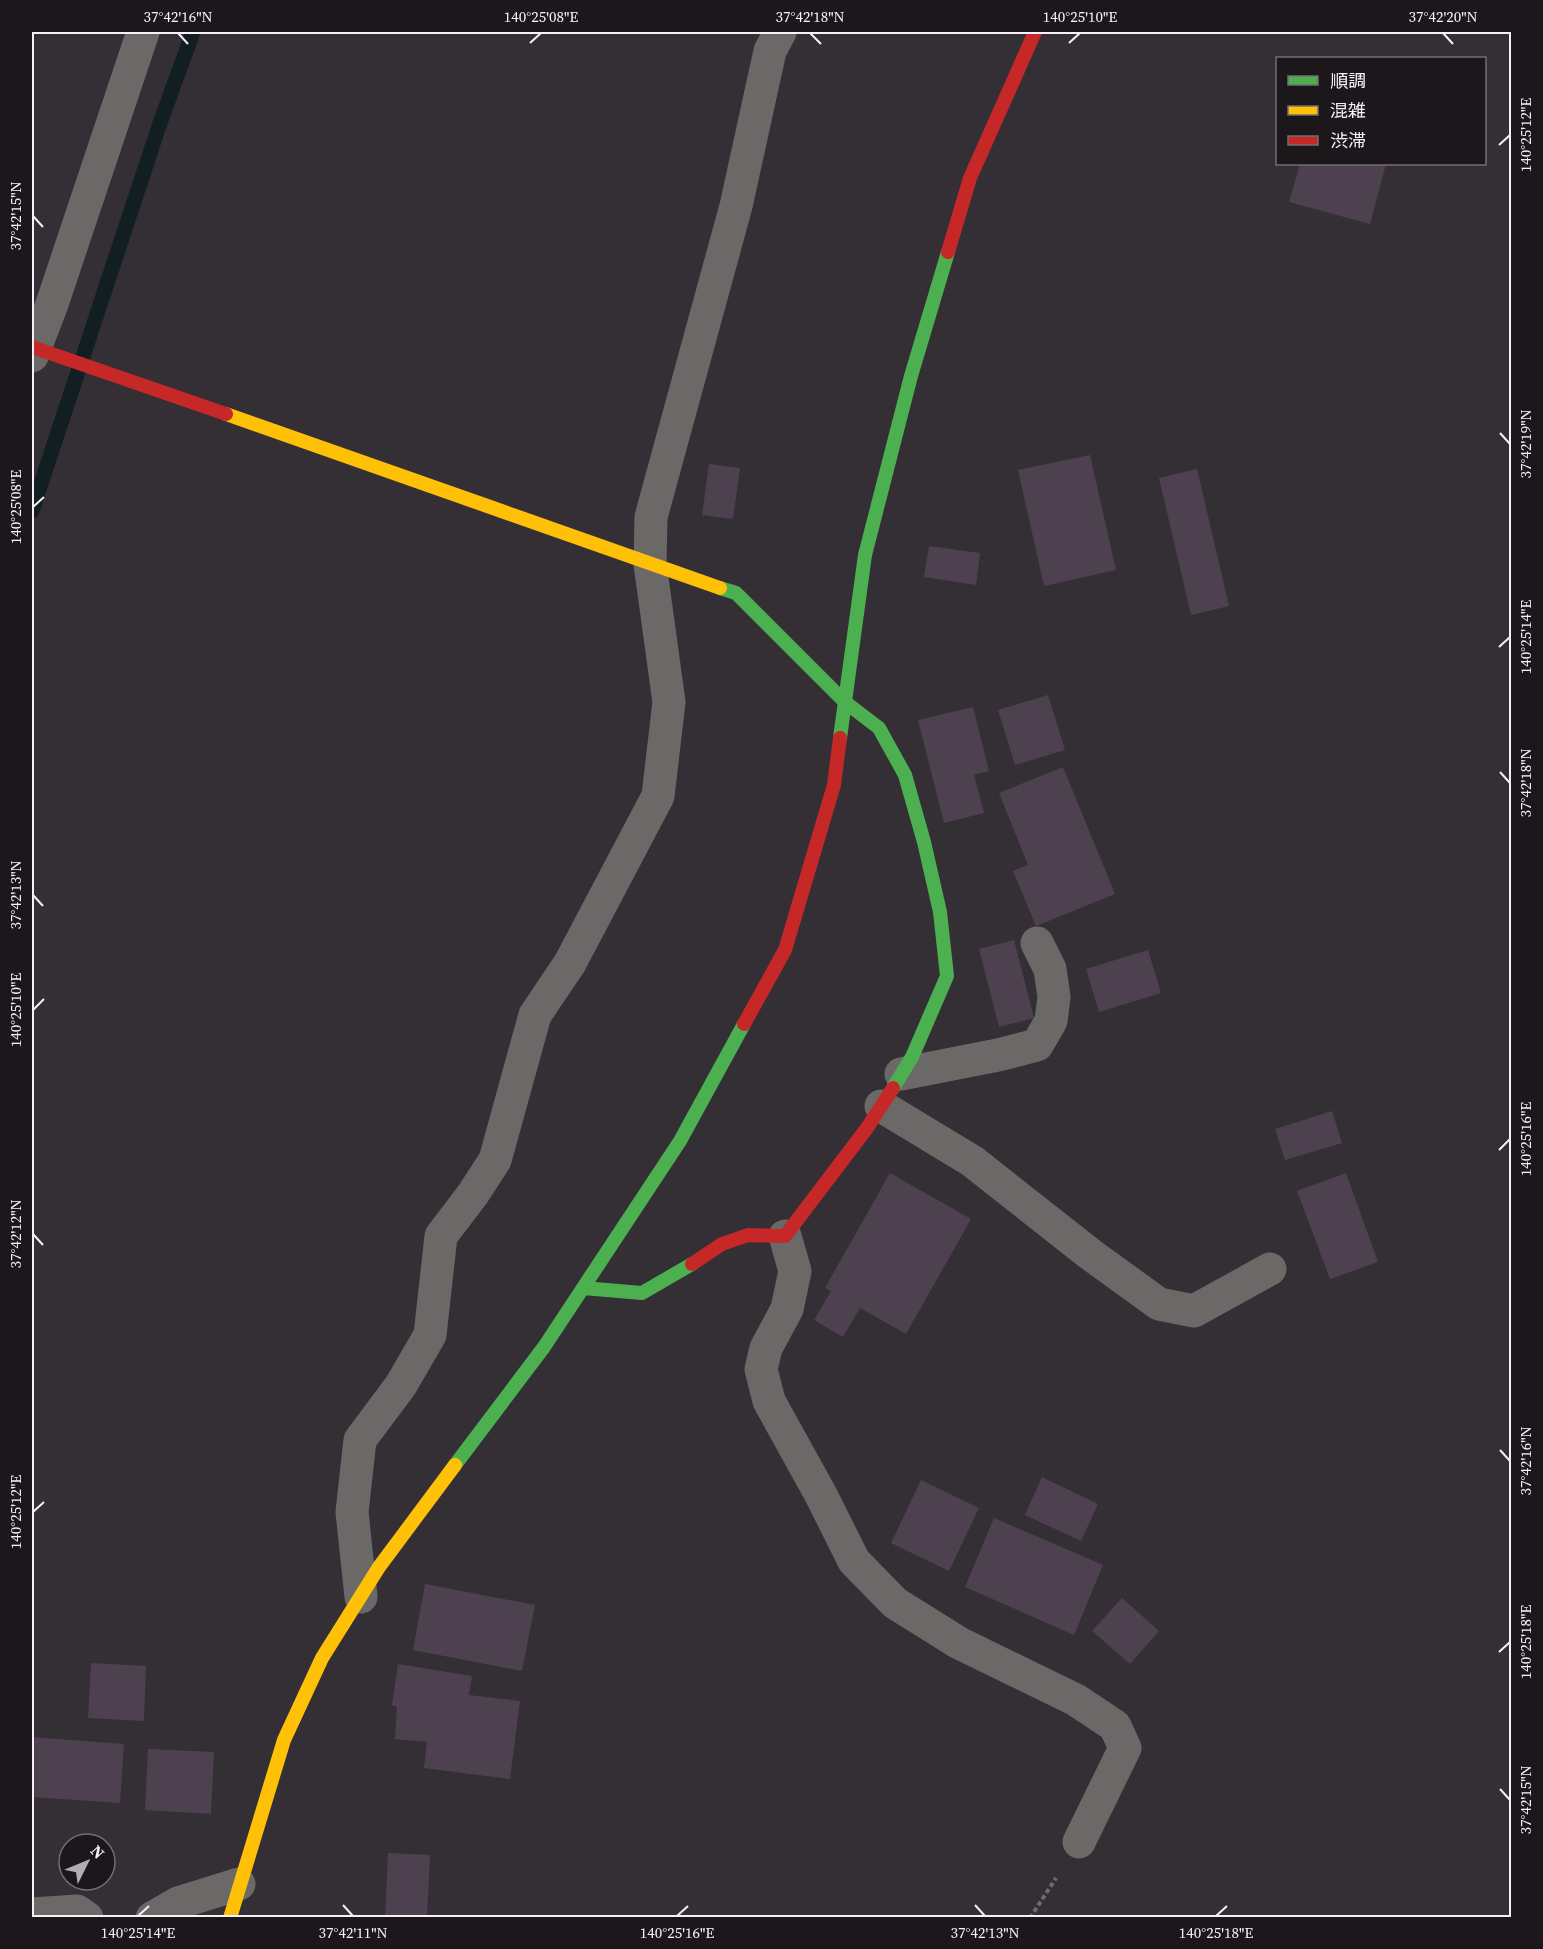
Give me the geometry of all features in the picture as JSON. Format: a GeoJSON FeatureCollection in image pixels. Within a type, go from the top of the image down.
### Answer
{"type":"FeatureCollection","features":[{"type":"Feature","properties":{"kind":"street"},"geometry":{"type":"LineString","coordinates":[[143,32],[52,304],[33,350],[66,358],[650,564],[736,592],[845,702],[879,728],[905,776],[924,842],[940,912],[947,976],[912,1058],[867,1128],[785,1236]]}},
{"type":"Feature","properties":{"kind":"street"},"geometry":{"type":"LineString","coordinates":[[361,1597],[352,1512],[360,1440],[401,1385],[430,1335],[441,1236],[495,1160],[535,1015],[570,963],[658,796],[669,702],[650,564],[651,517],[736,206],[770,51],[780,32]]}},
{"type":"Feature","properties":{"kind":"street"},"geometry":{"type":"LineString","coordinates":[[230,1917],[284,1740],[322,1658],[379,1567],[543,1347],[680,1141],[785,950],[834,785],[865,555],[911,376],[970,178],[1035,32]]}},
{"type":"Feature","properties":{"kind":"street"},"geometry":{"type":"LineString","coordinates":[[901,1074],[1037,1045],[1051,1021],[1054,997],[1050,969],[1037,943]]}},
{"type":"Feature","properties":{"kind":"street"},"geometry":{"type":"LineString","coordinates":[[881,1106],[972,1161],[1090,1254],[1159,1304],[1194,1311],[1269,1269]]}},
{"type":"Feature","properties":{"kind":"street"},"geometry":{"type":"LineString","coordinates":[[583,1288],[642,1293],[680,1272],[722,1244],[748,1235],[785,1236]]}},
{"type":"Feature","properties":{"kind":"street"},"geometry":{"type":"LineString","coordinates":[[785,1236],[795,1271],[787,1309],[766,1347],[761,1369],[770,1401],[854,1561],[895,1603],[959,1643],[1077,1700],[1115,1726],[1125,1748],[1079,1842]]}},
{"type":"Feature","properties":{"kind":"street"},"geometry":{"type":"LineString","coordinates":[[152,1917],[178,1903],[239,1884]]}},
{"type":"Feature","properties":{"kind":"street"},"geometry":{"type":"LineString","coordinates":[[32,1914],[77,1911],[87,1917]]}},
{"type":"Feature","properties":{"kind":"building"},"geometry":{"type":"Polygon","coordinates":[[[1300,165],[1386,165],[1370,224],[1289,202],[1300,165]]]}},
{"type":"Feature","properties":{"kind":"building"},"geometry":{"type":"Polygon","coordinates":[[[1090,455],[1116,570],[1044,586],[1018,470],[1090,455]]]}},
{"type":"Feature","properties":{"kind":"building"},"geometry":{"type":"Polygon","coordinates":[[[709,464],[740,468],[733,519],[702,515],[709,464]]]}},
{"type":"Feature","properties":{"kind":"building"},"geometry":{"type":"Polygon","coordinates":[[[1197,469],[1229,606],[1191,615],[1159,478],[1197,469]]]}},
{"type":"Feature","properties":{"kind":"building"},"geometry":{"type":"Polygon","coordinates":[[[929,546],[980,553],[976,585],[924,577],[929,546]]]}},
{"type":"Feature","properties":{"kind":"building"},"geometry":{"type":"Polygon","coordinates":[[[1048,695],[1065,750],[1015,765],[998,710],[1048,695]]]}},
{"type":"Feature","properties":{"kind":"building"},"geometry":{"type":"Polygon","coordinates":[[[973,707],[989,771],[974,775],[984,813],[944,823],[918,720],[973,707]]]}},
{"type":"Feature","properties":{"kind":"building"},"geometry":{"type":"Polygon","coordinates":[[[1063,767],[1115,894],[1036,926],[1013,871],[1028,865],[999,793],[1063,767]]]}},
{"type":"Feature","properties":{"kind":"building"},"geometry":{"type":"Polygon","coordinates":[[[1014,940],[1034,1018],[999,1027],[979,949],[1014,940]]]}},
{"type":"Feature","properties":{"kind":"building"},"geometry":{"type":"Polygon","coordinates":[[[1148,950],[1161,993],[1099,1012],[1086,969],[1148,950]]]}},
{"type":"Feature","properties":{"kind":"building"},"geometry":{"type":"Polygon","coordinates":[[[1332,1111],[1342,1143],[1285,1160],[1275,1129],[1332,1111]]]}},
{"type":"Feature","properties":{"kind":"building"},"geometry":{"type":"Polygon","coordinates":[[[890,1173],[971,1219],[906,1334],[860,1308],[843,1337],[814,1320],[831,1291],[825,1288],[890,1173]]]}},
{"type":"Feature","properties":{"kind":"building"},"geometry":{"type":"Polygon","coordinates":[[[1346,1173],[1378,1262],[1330,1279],[1297,1191],[1346,1173]]]}},
{"type":"Feature","properties":{"kind":"building"},"geometry":{"type":"Polygon","coordinates":[[[1042,1477],[1098,1504],[1081,1541],[1025,1515],[1042,1477]]]}},
{"type":"Feature","properties":{"kind":"building"},"geometry":{"type":"Polygon","coordinates":[[[921,1480],[979,1508],[949,1571],[891,1543],[921,1480]]]}},
{"type":"Feature","properties":{"kind":"building"},"geometry":{"type":"Polygon","coordinates":[[[994,1518],[1103,1565],[1074,1635],[965,1587],[994,1518]]]}},
{"type":"Feature","properties":{"kind":"building"},"geometry":{"type":"Polygon","coordinates":[[[425,1584],[535,1605],[522,1671],[413,1650],[425,1584]]]}},
{"type":"Feature","properties":{"kind":"building"},"geometry":{"type":"Polygon","coordinates":[[[1122,1598],[1159,1631],[1130,1664],[1092,1631],[1122,1598]]]}},
{"type":"Feature","properties":{"kind":"building"},"geometry":{"type":"Polygon","coordinates":[[[91,1663],[146,1666],[144,1721],[88,1718],[91,1663]]]}},
{"type":"Feature","properties":{"kind":"building"},"geometry":{"type":"Polygon","coordinates":[[[398,1664],[472,1676],[469,1695],[520,1701],[510,1779],[424,1768],[427,1742],[395,1739],[397,1707],[392,1705],[398,1664]]]}},
{"type":"Feature","properties":{"kind":"building"},"geometry":{"type":"Polygon","coordinates":[[[32,1737],[124,1744],[120,1803],[32,1797],[32,1737]]]}},
{"type":"Feature","properties":{"kind":"building"},"geometry":{"type":"Polygon","coordinates":[[[148,1749],[214,1752],[211,1814],[145,1810],[148,1749]]]}},
{"type":"Feature","properties":{"kind":"building"},"geometry":{"type":"Polygon","coordinates":[[[388,1853],[430,1855],[427,1918],[385,1918],[388,1853]]]}},
{"type":"Feature","properties":{"kind":"waterway"},"geometry":{"type":"LineString","coordinates":[[32,511],[159,126],[193,32]]}},
{"type":"Feature","properties":{"kind":"traffic: fast"},"geometry":{"type":"LineString","coordinates":[[840,738],[865,555],[911,376],[948,252]]}},
{"type":"Feature","properties":{"kind":"traffic: fast"},"geometry":{"type":"LineString","coordinates":[[720,588],[736,593],[845,702],[879,728],[905,775],[924,842],[940,912],[947,976],[912,1057],[893,1088]]}},
{"type":"Feature","properties":{"kind":"traffic: fast"},"geometry":{"type":"LineString","coordinates":[[455,1465],[544,1347],[680,1141],[744,1024]]}},
{"type":"Feature","properties":{"kind":"traffic: fast"},"geometry":{"type":"LineString","coordinates":[[583,1288],[642,1293],[692,1264]]}},
{"type":"Feature","properties":{"kind":"traffic: slow"},"geometry":{"type":"LineString","coordinates":[[226,414],[720,588]]}},
{"type":"Feature","properties":{"kind":"traffic: slow"},"geometry":{"type":"LineString","coordinates":[[230,1918],[284,1740],[322,1658],[379,1567],[455,1465]]}},
{"type":"Feature","properties":{"kind":"traffic: jam"},"geometry":{"type":"LineString","coordinates":[[948,252],[970,178],[1035,32]]}},
{"type":"Feature","properties":{"kind":"traffic: jam"},"geometry":{"type":"LineString","coordinates":[[32,347],[226,414]]}},
{"type":"Feature","properties":{"kind":"traffic: jam"},"geometry":{"type":"LineString","coordinates":[[744,1024],[785,950],[834,785],[840,738]]}},
{"type":"Feature","properties":{"kind":"traffic: jam"},"geometry":{"type":"LineString","coordinates":[[692,1264],[722,1244],[748,1235],[785,1236],[867,1128],[893,1088]]}}]}
